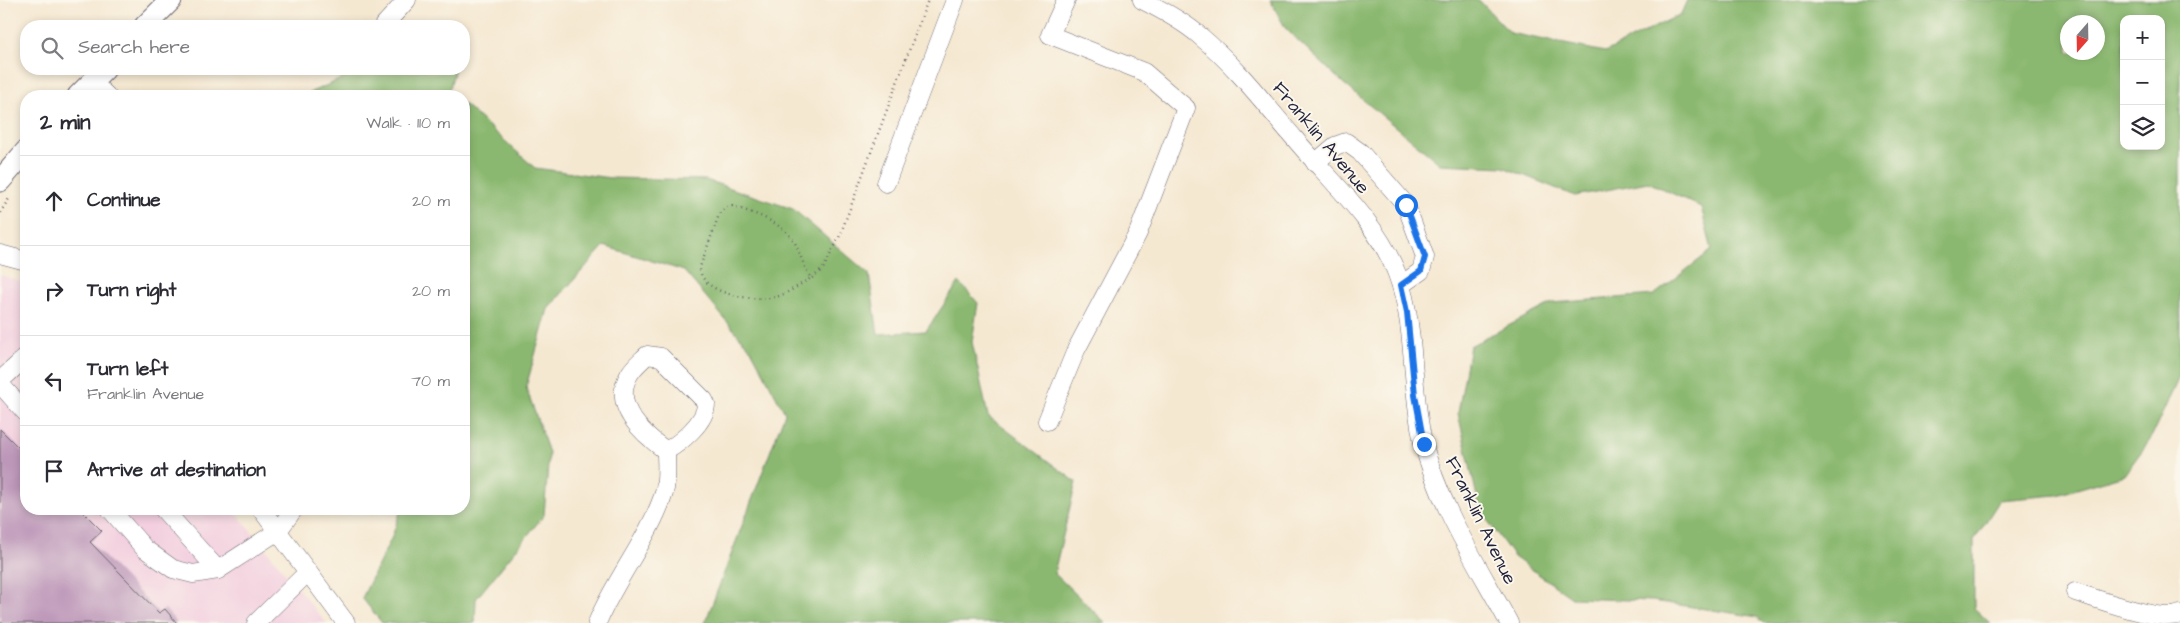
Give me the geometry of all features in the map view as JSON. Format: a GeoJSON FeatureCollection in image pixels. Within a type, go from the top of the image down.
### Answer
{"type":"FeatureCollection","features":[{"type":"Feature","properties":{"kind":"main road"},"geometry":{"type":"LineString","coordinates":[[152,20],[171,0]]}},
{"type":"Feature","properties":{"kind":"main road"},"geometry":{"type":"LineString","coordinates":[[0,181],[20,158]]}},
{"type":"Feature","properties":{"kind":"street"},"geometry":{"type":"LineString","coordinates":[[389,20],[407,0]]}},
{"type":"Feature","properties":{"kind":"street"},"geometry":{"type":"LineString","coordinates":[[886,183],[955,0]]}},
{"type":"Feature","properties":{"kind":"street"},"geometry":{"type":"LineString","coordinates":[[1047,421],[1076,350],[1138,233],[1186,108],[1144,72],[1050,35],[1066,0]]}},
{"type":"Feature","properties":{"kind":"street","name":"Franklin Avenue"},"geometry":{"type":"LineString","coordinates":[[1142,0],[1186,25],[1221,54],[1374,231],[1386,249],[1401,285],[1407,312],[1415,395],[1424,444],[1433,474],[1455,524],[1509,623]]}},
{"type":"Feature","properties":{"kind":"street"},"geometry":{"type":"LineString","coordinates":[[1315,162],[1335,146],[1346,142],[1360,152],[1406,205],[1425,257],[1421,271],[1401,285]]}},
{"type":"Feature","properties":{"kind":"street"},"geometry":{"type":"LineString","coordinates":[[0,254],[20,259]]}},
{"type":"Feature","properties":{"kind":"street"},"geometry":{"type":"LineString","coordinates":[[647,355],[661,356],[706,404],[706,409],[700,420],[678,442],[666,450],[653,441],[629,415],[624,399],[628,376],[647,355]]}},
{"type":"Feature","properties":{"kind":"street"},"geometry":{"type":"LineString","coordinates":[[20,363],[0,382],[20,406]]}},
{"type":"Feature","properties":{"kind":"street"},"geometry":{"type":"LineString","coordinates":[[597,623],[656,512],[664,491],[666,450]]}},
{"type":"Feature","properties":{"kind":"street"},"geometry":{"type":"LineString","coordinates":[[115,515],[145,549],[173,569],[193,574],[218,570],[278,531],[290,515]]}},
{"type":"Feature","properties":{"kind":"street"},"geometry":{"type":"LineString","coordinates":[[168,515],[218,570]]}},
{"type":"Feature","properties":{"kind":"street"},"geometry":{"type":"LineString","coordinates":[[266,515],[346,623]]}},
{"type":"Feature","properties":{"kind":"street"},"geometry":{"type":"LineString","coordinates":[[256,623],[308,572]]}},
{"type":"Feature","properties":{"kind":"street"},"geometry":{"type":"LineString","coordinates":[[2075,592],[2159,619],[2175,617],[2180,614]]}},
{"type":"Feature","properties":{"kind":"path"},"geometry":{"type":"LineString","coordinates":[[811,278],[803,266],[796,245],[786,232],[771,221],[732,206],[726,207],[720,212],[700,267],[702,277],[709,284],[733,295],[750,300],[761,300],[783,294],[811,278],[823,269],[839,238],[928,0]]}},
{"type":"Feature","properties":{"kind":"shaded area"},"geometry":{"type":"Polygon","coordinates":[[[0,275],[20,281],[20,515],[238,515],[326,623],[0,623],[0,275]]]}},
{"type":"Feature","properties":{"kind":"green space"},"geometry":{"type":"Polygon","coordinates":[[[1270,0],[1479,0],[1510,33],[1605,52],[1681,14],[1687,0],[2180,0],[2180,375],[2150,440],[2124,475],[2057,495],[2000,500],[1974,540],[1974,608],[1990,623],[1763,623],[1758,617],[1653,601],[1572,598],[1514,557],[1480,510],[1458,413],[1470,346],[1552,303],[1654,295],[1712,250],[1701,207],[1648,182],[1575,196],[1503,167],[1440,164],[1343,83],[1286,29],[1270,0]]]}},
{"type":"Feature","properties":{"kind":"green space"},"geometry":{"type":"Polygon","coordinates":[[[351,75],[453,75],[449,90],[316,90],[351,75]]]}},
{"type":"Feature","properties":{"kind":"green space"},"geometry":{"type":"Polygon","coordinates":[[[470,109],[535,168],[611,178],[706,180],[793,209],[869,274],[878,334],[926,331],[959,282],[978,303],[972,342],[988,416],[1076,482],[1054,573],[1106,623],[705,623],[785,413],[752,351],[684,271],[604,246],[548,309],[526,387],[549,453],[544,515],[476,599],[475,623],[382,623],[362,598],[392,537],[399,515],[470,515],[470,109]]]}},
{"type":"Feature","properties":{"kind":"building"},"geometry":{"type":"Polygon","coordinates":[[[0,429],[20,449],[20,515],[86,515],[102,531],[90,542],[159,613],[165,609],[177,623],[0,623],[0,429]]]}},
{"type":"Feature","properties":{"kind":"route"},"geometry":{"type":"LineString","coordinates":[[1406,205],[1425,257],[1421,271],[1401,285],[1407,312],[1415,395],[1424,444]]}}]}
